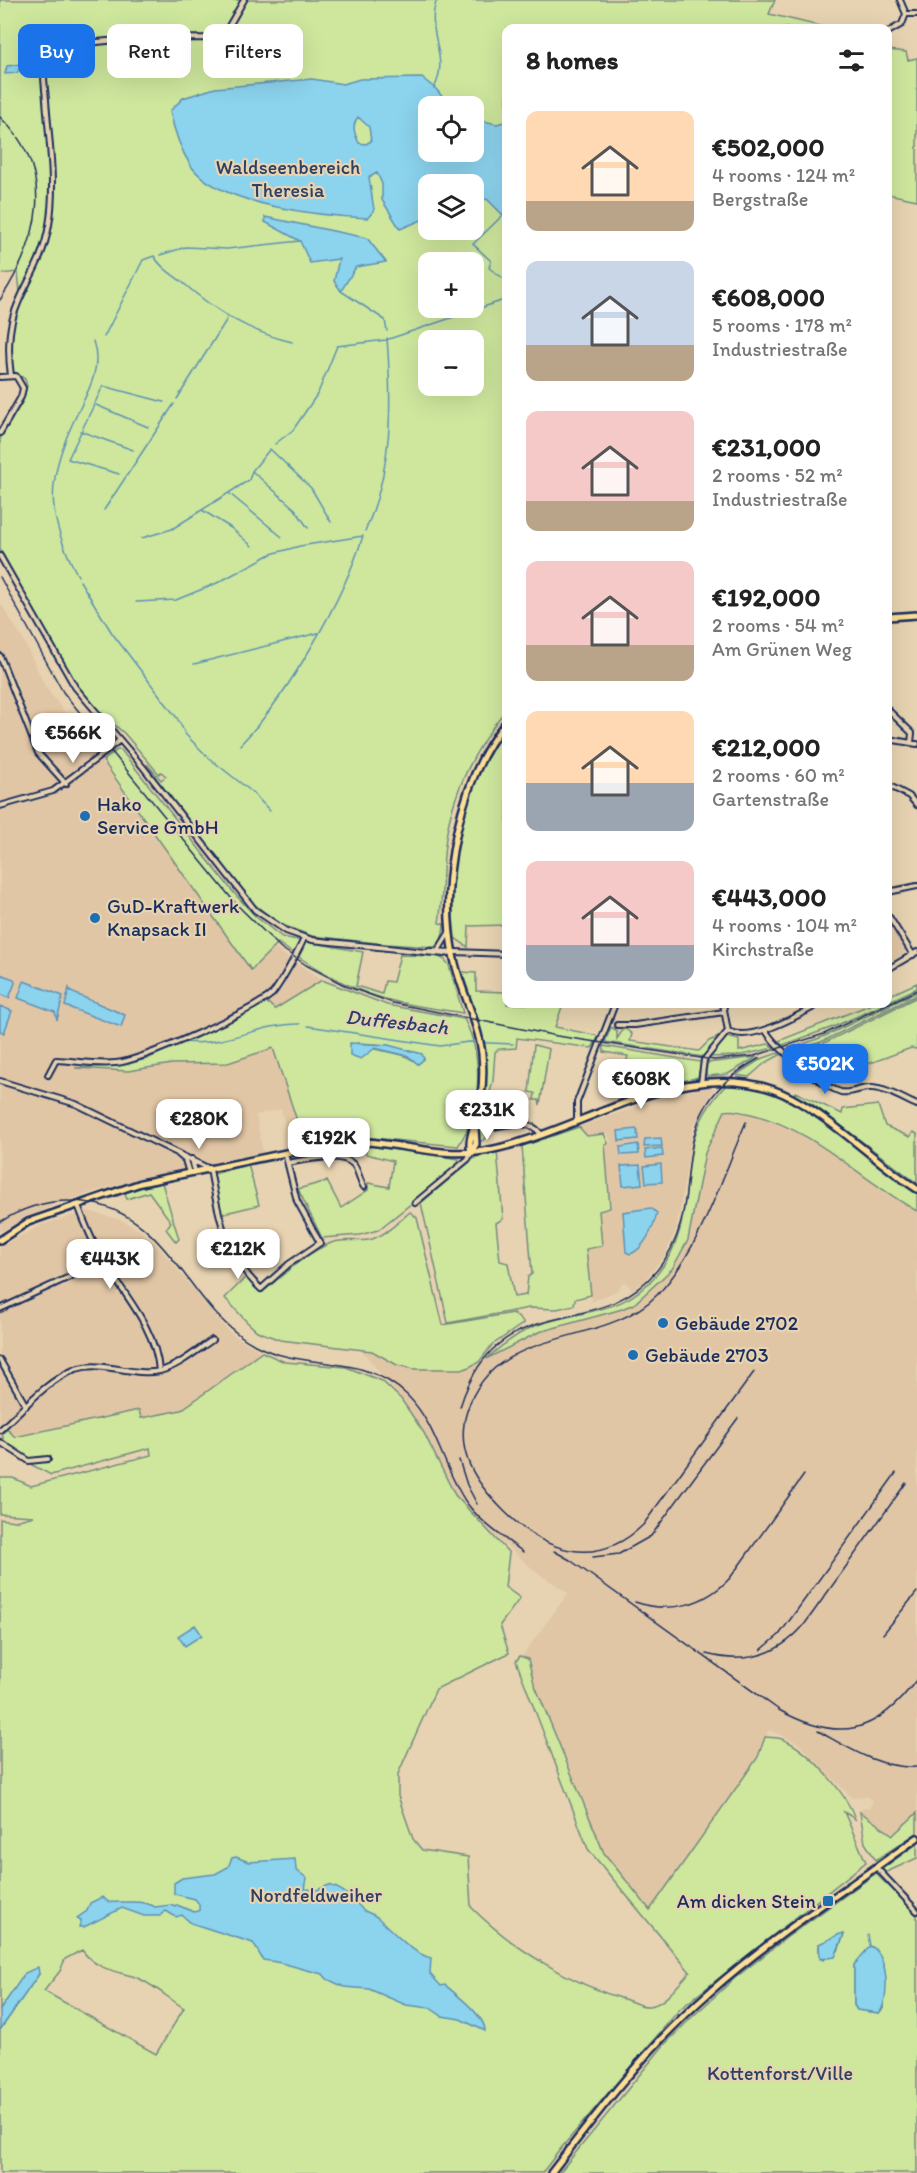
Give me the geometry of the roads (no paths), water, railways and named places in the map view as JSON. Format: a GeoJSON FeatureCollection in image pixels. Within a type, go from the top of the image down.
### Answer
{"type":"FeatureCollection","features":[{"type":"Feature","properties":{"kind":"main road"},"geometry":{"type":"LineString","coordinates":[[892,617],[917,615]]}},
{"type":"Feature","properties":{"kind":"main road"},"geometry":{"type":"LineString","coordinates":[[471,1153],[476,1144],[475,1124],[483,1072],[479,1038],[452,952],[450,930],[452,869],[460,812],[480,761],[502,728]]}},
{"type":"Feature","properties":{"kind":"main road"},"geometry":{"type":"LineString","coordinates":[[0,1240],[28,1222],[141,1183],[285,1152],[350,1141],[437,1152],[471,1153],[511,1144],[644,1097],[701,1083],[743,1082],[791,1098],[831,1123],[917,1189]]}},
{"type":"Feature","properties":{"kind":"main road"},"geometry":{"type":"LineString","coordinates":[[551,2173],[634,2068],[710,1991],[762,1949],[917,1838]]}},
{"type":"Feature","properties":{"kind":"street"},"geometry":{"type":"LineString","coordinates":[[11,376],[6,353],[6,322],[12,302],[42,248],[51,214],[45,59],[61,48],[89,42],[222,38],[244,0]]}},
{"type":"Feature","properties":{"kind":"street"},"geometry":{"type":"LineString","coordinates":[[892,30],[901,26],[906,14],[900,0]]}},
{"type":"Feature","properties":{"kind":"street"},"geometry":{"type":"LineString","coordinates":[[906,14],[917,15]]}},
{"type":"Feature","properties":{"kind":"street"},"geometry":{"type":"LineString","coordinates":[[0,377],[11,376],[22,383],[22,394],[0,433]]}},
{"type":"Feature","properties":{"kind":"street"},"geometry":{"type":"LineString","coordinates":[[0,556],[67,676],[246,900],[275,925],[304,938],[423,952],[502,954]]}},
{"type":"Feature","properties":{"kind":"street"},"geometry":{"type":"LineString","coordinates":[[0,656],[38,753],[66,784]]}},
{"type":"Feature","properties":{"kind":"street"},"geometry":{"type":"LineString","coordinates":[[892,714],[912,733],[914,743],[892,740]]}},
{"type":"Feature","properties":{"kind":"street"},"geometry":{"type":"LineString","coordinates":[[0,806],[46,794],[66,784],[120,740]]}},
{"type":"Feature","properties":{"kind":"street"},"geometry":{"type":"LineString","coordinates":[[892,787],[909,796],[917,805]]}},
{"type":"Feature","properties":{"kind":"street"},"geometry":{"type":"LineString","coordinates":[[892,891],[917,886]]}},
{"type":"Feature","properties":{"kind":"street"},"geometry":{"type":"LineString","coordinates":[[892,921],[915,953],[892,967]]}},
{"type":"Feature","properties":{"kind":"street"},"geometry":{"type":"LineString","coordinates":[[439,949],[450,930]]}},
{"type":"Feature","properties":{"kind":"street"},"geometry":{"type":"LineString","coordinates":[[48,1075],[57,1060],[110,1064],[149,1055],[254,1005],[273,993],[279,985],[304,938]]}},
{"type":"Feature","properties":{"kind":"street"},"geometry":{"type":"LineString","coordinates":[[423,952],[439,949],[452,952]]}},
{"type":"Feature","properties":{"kind":"street"},"geometry":{"type":"LineString","coordinates":[[577,1121],[577,1102],[613,1008]]}},
{"type":"Feature","properties":{"kind":"street"},"geometry":{"type":"LineString","coordinates":[[723,1008],[728,1031]]}},
{"type":"Feature","properties":{"kind":"street"},"geometry":{"type":"LineString","coordinates":[[728,1031],[742,1035],[766,1031],[812,1008]]}},
{"type":"Feature","properties":{"kind":"street"},"geometry":{"type":"LineString","coordinates":[[617,1025],[635,1025],[723,1012]]}},
{"type":"Feature","properties":{"kind":"street"},"geometry":{"type":"LineString","coordinates":[[701,1083],[705,1060],[728,1031]]}},
{"type":"Feature","properties":{"kind":"street"},"geometry":{"type":"LineString","coordinates":[[766,1031],[772,1042],[786,1055],[837,1089],[849,1092],[872,1088],[917,1105]]}},
{"type":"Feature","properties":{"kind":"street"},"geometry":{"type":"LineString","coordinates":[[0,1082],[76,1104],[210,1168],[218,1218],[229,1249],[240,1267],[261,1289],[289,1264],[320,1243],[297,1201],[285,1152]]}},
{"type":"Feature","properties":{"kind":"street"},"geometry":{"type":"LineString","coordinates":[[488,1128],[524,1124],[536,1128],[540,1134]]}},
{"type":"Feature","properties":{"kind":"street"},"geometry":{"type":"LineString","coordinates":[[178,1153],[192,1173]]}},
{"type":"Feature","properties":{"kind":"street"},"geometry":{"type":"LineString","coordinates":[[415,1203],[468,1159],[471,1153]]}},
{"type":"Feature","properties":{"kind":"street"},"geometry":{"type":"LineString","coordinates":[[288,1163],[323,1158],[345,1160],[354,1166],[364,1187]]}},
{"type":"Feature","properties":{"kind":"street"},"geometry":{"type":"LineString","coordinates":[[192,1159],[192,1173]]}},
{"type":"Feature","properties":{"kind":"street"},"geometry":{"type":"LineString","coordinates":[[78,1205],[104,1262],[141,1316],[156,1350],[159,1371]]}},
{"type":"Feature","properties":{"kind":"street"},"geometry":{"type":"LineString","coordinates":[[0,1309],[104,1262]]}},
{"type":"Feature","properties":{"kind":"street"},"geometry":{"type":"LineString","coordinates":[[0,1430],[52,1384],[77,1369],[95,1367],[159,1371],[179,1362],[212,1340]]}},
{"type":"Feature","properties":{"kind":"street"},"geometry":{"type":"LineString","coordinates":[[0,1360],[26,1406]]}},
{"type":"Feature","properties":{"kind":"street"},"geometry":{"type":"LineString","coordinates":[[0,1442],[30,1461],[48,1459]]}},
{"type":"Feature","properties":{"kind":"street"},"geometry":{"type":"LineString","coordinates":[[876,1867],[917,1911]]}},
{"type":"Feature","properties":{"kind":"water"},"geometry":{"type":"Polygon","coordinates":[[[18,65],[17,73],[5,74],[7,66],[18,65]]]}},
{"type":"Feature","properties":{"kind":"water"},"geometry":{"type":"Polygon","coordinates":[[[422,78],[442,96],[418,96],[418,162],[484,162],[484,121],[497,124],[502,122],[502,214],[487,199],[484,200],[484,174],[418,174],[418,222],[400,229],[382,200],[382,184],[377,173],[369,177],[374,210],[368,218],[325,215],[247,200],[205,180],[191,166],[178,140],[170,111],[183,98],[215,88],[312,79],[343,84],[360,79],[422,78]],[[358,117],[354,127],[355,134],[359,143],[366,144],[371,141],[369,127],[358,117]]]}},
{"type":"Feature","properties":{"kind":"water"},"geometry":{"type":"Polygon","coordinates":[[[265,217],[367,238],[386,262],[356,267],[341,291],[334,281],[339,259],[310,263],[300,241],[265,222],[265,217]]]}},
{"type":"Feature","properties":{"kind":"water"},"geometry":{"type":"Polygon","coordinates":[[[0,974],[14,979],[15,983],[9,998],[0,994],[0,974]]]}},
{"type":"Feature","properties":{"kind":"water"},"geometry":{"type":"Polygon","coordinates":[[[24,981],[63,996],[57,1020],[55,1012],[18,998],[24,981]]]}},
{"type":"Feature","properties":{"kind":"water"},"geometry":{"type":"Polygon","coordinates":[[[69,988],[71,992],[125,1015],[121,1027],[65,1006],[69,988]]]}},
{"type":"Feature","properties":{"kind":"water"},"geometry":{"type":"Polygon","coordinates":[[[0,1006],[12,1011],[4,1033],[0,1031],[0,1006]]]}},
{"type":"Feature","properties":{"kind":"water"},"geometry":{"type":"Polygon","coordinates":[[[350,1043],[388,1045],[422,1054],[424,1059],[418,1064],[408,1056],[375,1048],[361,1059],[350,1055],[350,1043]]]}},
{"type":"Feature","properties":{"kind":"water"},"geometry":{"type":"Polygon","coordinates":[[[637,1129],[638,1139],[619,1141],[618,1131],[637,1129]]]}},
{"type":"Feature","properties":{"kind":"water"},"geometry":{"type":"Polygon","coordinates":[[[661,1138],[662,1146],[644,1147],[645,1139],[661,1138]]]}},
{"type":"Feature","properties":{"kind":"water"},"geometry":{"type":"Polygon","coordinates":[[[638,1144],[639,1154],[621,1155],[620,1147],[638,1144]]]}},
{"type":"Feature","properties":{"kind":"water"},"geometry":{"type":"Polygon","coordinates":[[[662,1148],[663,1156],[646,1158],[645,1150],[662,1148]]]}},
{"type":"Feature","properties":{"kind":"water"},"geometry":{"type":"Polygon","coordinates":[[[661,1164],[662,1182],[646,1183],[644,1166],[661,1164]]]}},
{"type":"Feature","properties":{"kind":"water"},"geometry":{"type":"Polygon","coordinates":[[[640,1165],[642,1184],[623,1186],[621,1166],[640,1165]]]}},
{"type":"Feature","properties":{"kind":"water"},"geometry":{"type":"Polygon","coordinates":[[[651,1208],[657,1213],[648,1237],[635,1252],[630,1254],[626,1252],[623,1212],[651,1208]]]}},
{"type":"Feature","properties":{"kind":"water"},"geometry":{"type":"Polygon","coordinates":[[[195,1625],[202,1635],[185,1646],[178,1636],[195,1625]]]}},
{"type":"Feature","properties":{"kind":"water","name":"Nordfeldweiher"},"geometry":{"type":"Polygon","coordinates":[[[236,1857],[249,1862],[295,1859],[296,1870],[307,1878],[305,1889],[317,1890],[329,1885],[344,1892],[364,1910],[376,1916],[410,1947],[431,1958],[430,1974],[441,1986],[445,1985],[470,2006],[481,2019],[485,2031],[460,2019],[442,2016],[430,2008],[406,2005],[369,1989],[344,1987],[327,1979],[323,1974],[263,1960],[253,1943],[191,1923],[182,1915],[176,1917],[166,1911],[160,1916],[144,1916],[122,1908],[84,1927],[79,1927],[81,1920],[77,1918],[87,1911],[90,1903],[102,1897],[109,1902],[139,1902],[155,1907],[171,1905],[175,1907],[177,1905],[194,1912],[199,1911],[199,1904],[195,1899],[174,1894],[174,1883],[182,1878],[215,1874],[228,1867],[232,1858],[236,1857]]]}},
{"type":"Feature","properties":{"kind":"water"},"geometry":{"type":"Polygon","coordinates":[[[844,1934],[835,1957],[820,1959],[819,1944],[844,1934]]]}},
{"type":"Feature","properties":{"kind":"water"},"geometry":{"type":"Polygon","coordinates":[[[870,1946],[881,1957],[886,1977],[885,1998],[879,2013],[857,2010],[854,2005],[854,1965],[870,1946]]]}},
{"type":"Feature","properties":{"kind":"water"},"geometry":{"type":"Polygon","coordinates":[[[38,1967],[39,1974],[0,2030],[0,2010],[25,1973],[38,1967]]]}},
{"type":"Feature","properties":{"kind":"waterway"},"geometry":{"type":"LineString","coordinates":[[434,88],[440,66],[433,22],[437,0]]}},
{"type":"Feature","properties":{"kind":"waterway"},"geometry":{"type":"LineString","coordinates":[[502,216],[473,244],[491,261],[489,268],[502,277]]}},
{"type":"Feature","properties":{"kind":"waterway"},"geometry":{"type":"LineString","coordinates":[[160,255],[186,247],[227,249],[300,241]]}},
{"type":"Feature","properties":{"kind":"waterway"},"geometry":{"type":"LineString","coordinates":[[104,337],[143,260],[154,256],[167,270],[220,311],[247,326],[292,342]]}},
{"type":"Feature","properties":{"kind":"waterway"},"geometry":{"type":"LineString","coordinates":[[341,291],[385,320],[387,331]]}},
{"type":"Feature","properties":{"kind":"waterway"},"geometry":{"type":"LineString","coordinates":[[275,444],[293,430],[318,393],[337,346],[386,340],[502,301]]}},
{"type":"Feature","properties":{"kind":"waterway"},"geometry":{"type":"LineString","coordinates":[[177,399],[227,319]]}},
{"type":"Feature","properties":{"kind":"waterway"},"geometry":{"type":"LineString","coordinates":[[365,531],[374,508],[386,460],[390,412],[387,338]]}},
{"type":"Feature","properties":{"kind":"waterway"},"geometry":{"type":"LineString","coordinates":[[78,576],[68,556],[56,520],[54,485],[63,448],[94,374],[96,352],[93,341]]}},
{"type":"Feature","properties":{"kind":"waterway"},"geometry":{"type":"LineString","coordinates":[[119,474],[68,459],[103,386],[164,402]]}},
{"type":"Feature","properties":{"kind":"waterway"},"geometry":{"type":"LineString","coordinates":[[104,510],[174,404]]}},
{"type":"Feature","properties":{"kind":"waterway"},"geometry":{"type":"LineString","coordinates":[[96,405],[148,427]]}},
{"type":"Feature","properties":{"kind":"waterway"},"geometry":{"type":"LineString","coordinates":[[80,431],[133,450]]}},
{"type":"Feature","properties":{"kind":"waterway"},"geometry":{"type":"LineString","coordinates":[[142,538],[172,529],[249,480],[252,471],[270,449],[311,488],[331,522]]}},
{"type":"Feature","properties":{"kind":"waterway"},"geometry":{"type":"LineString","coordinates":[[252,471],[295,509],[308,528]]}},
{"type":"Feature","properties":{"kind":"waterway"},"geometry":{"type":"LineString","coordinates":[[230,494],[282,537]]}},
{"type":"Feature","properties":{"kind":"waterway"},"geometry":{"type":"LineString","coordinates":[[202,510],[231,528],[252,546]]}},
{"type":"Feature","properties":{"kind":"waterway"},"geometry":{"type":"LineString","coordinates":[[136,602],[176,600],[217,583],[271,554],[300,546],[363,536],[342,589],[312,646],[276,701],[240,745]]}},
{"type":"Feature","properties":{"kind":"waterway"},"geometry":{"type":"LineString","coordinates":[[80,581],[112,633],[177,718],[186,735],[209,758],[252,792],[270,811]]}},
{"type":"Feature","properties":{"kind":"waterway"},"geometry":{"type":"LineString","coordinates":[[194,664],[318,633]]}},
{"type":"Feature","properties":{"kind":"waterway"},"geometry":{"type":"LineString","coordinates":[[185,1042],[214,1041],[271,1027],[300,1024]]}},
{"type":"Feature","properties":{"kind":"waterway","name":"Duffesbach"},"geometry":{"type":"LineString","coordinates":[[308,1026],[440,1046],[468,1042],[513,1044]]}},
{"type":"Feature","properties":{"kind":"waterway"},"geometry":{"type":"LineString","coordinates":[[868,1935],[870,1946]]}},
{"type":"Feature","properties":{"kind":"railway"},"geometry":{"type":"LineString","coordinates":[[0,117],[18,138],[30,160],[36,184],[36,207],[25,254],[0,300]]}},
{"type":"Feature","properties":{"kind":"railway"},"geometry":{"type":"LineString","coordinates":[[0,577],[63,692],[236,904],[281,948],[306,965],[348,987],[393,1003],[557,1036],[714,1060],[754,1056],[824,1034],[879,1008]]}},
{"type":"Feature","properties":{"kind":"railway"},"geometry":{"type":"LineString","coordinates":[[892,1002],[917,990]]}},
{"type":"Feature","properties":{"kind":"railway"},"geometry":{"type":"LineString","coordinates":[[460,1407],[477,1369],[498,1344],[523,1329],[607,1305],[634,1292],[658,1269],[674,1242],[683,1214],[695,1131],[707,1105],[727,1081],[760,1058]]}},
{"type":"Feature","properties":{"kind":"railway"},"geometry":{"type":"LineString","coordinates":[[746,1122],[698,1235],[686,1257],[657,1295],[634,1312],[608,1324],[525,1350],[500,1363],[481,1383],[467,1411],[463,1440],[466,1453],[477,1478],[494,1500],[536,1537],[571,1550],[589,1551],[607,1548],[625,1539],[643,1525],[754,1372]]}},
{"type":"Feature","properties":{"kind":"railway"},"geometry":{"type":"LineString","coordinates":[[0,1222],[21,1211],[55,1202],[79,1201],[119,1212],[142,1227],[162,1246],[213,1310],[232,1330],[255,1345],[294,1358],[371,1372],[389,1381],[407,1395],[426,1420],[458,1489],[472,1510],[523,1552]]}},
{"type":"Feature","properties":{"kind":"railway"},"geometry":{"type":"LineString","coordinates":[[593,1557],[619,1554],[651,1536],[738,1418]]}},
{"type":"Feature","properties":{"kind":"railway"},"geometry":{"type":"LineString","coordinates":[[459,1460],[467,1485],[477,1504]]}},
{"type":"Feature","properties":{"kind":"railway"},"geometry":{"type":"LineString","coordinates":[[761,1650],[779,1635],[896,1473]]}},
{"type":"Feature","properties":{"kind":"railway"},"geometry":{"type":"LineString","coordinates":[[635,1602],[648,1606],[674,1607],[686,1605],[710,1595],[730,1578],[804,1475]]}},
{"type":"Feature","properties":{"kind":"railway"},"geometry":{"type":"LineString","coordinates":[[706,1654],[734,1658],[760,1655],[794,1636],[906,1483]]}},
{"type":"Feature","properties":{"kind":"railway"},"geometry":{"type":"LineString","coordinates":[[554,1551],[570,1560],[779,1710],[820,1727],[856,1728],[872,1722],[887,1712],[917,1679]]}},
{"type":"Feature","properties":{"kind":"railway"},"geometry":{"type":"LineString","coordinates":[[883,1634],[917,1592]]}},
{"type":"Feature","properties":{"kind":"railway"},"geometry":{"type":"LineString","coordinates":[[818,1731],[878,1761],[890,1765],[917,1767]]}},
{"type":"Feature","properties":{"kind":"place","name":"Hako Service GmbH"},"geometry":{"type":"Point","coordinates":[85,816]}},
{"type":"Feature","properties":{"kind":"place","name":"GuD-Kraftwerk Knapsack II"},"geometry":{"type":"Point","coordinates":[95,918]}},
{"type":"Feature","properties":{"kind":"place","name":"Gebäude 2702"},"geometry":{"type":"Point","coordinates":[663,1323]}},
{"type":"Feature","properties":{"kind":"place","name":"Gebäude 2703"},"geometry":{"type":"Point","coordinates":[633,1355]}},
{"type":"Feature","properties":{"kind":"place","name":"Am dicken Stein"},"geometry":{"type":"Point","coordinates":[828,1901]}},
{"type":"Feature","properties":{"kind":"park label","name":"Waldseenbereich Theresia"},"geometry":{"type":"Point","coordinates":[288,178]}},
{"type":"Feature","properties":{"kind":"park label","name":"Kottenforst/Ville"},"geometry":{"type":"Point","coordinates":[780,2073]}}]}
